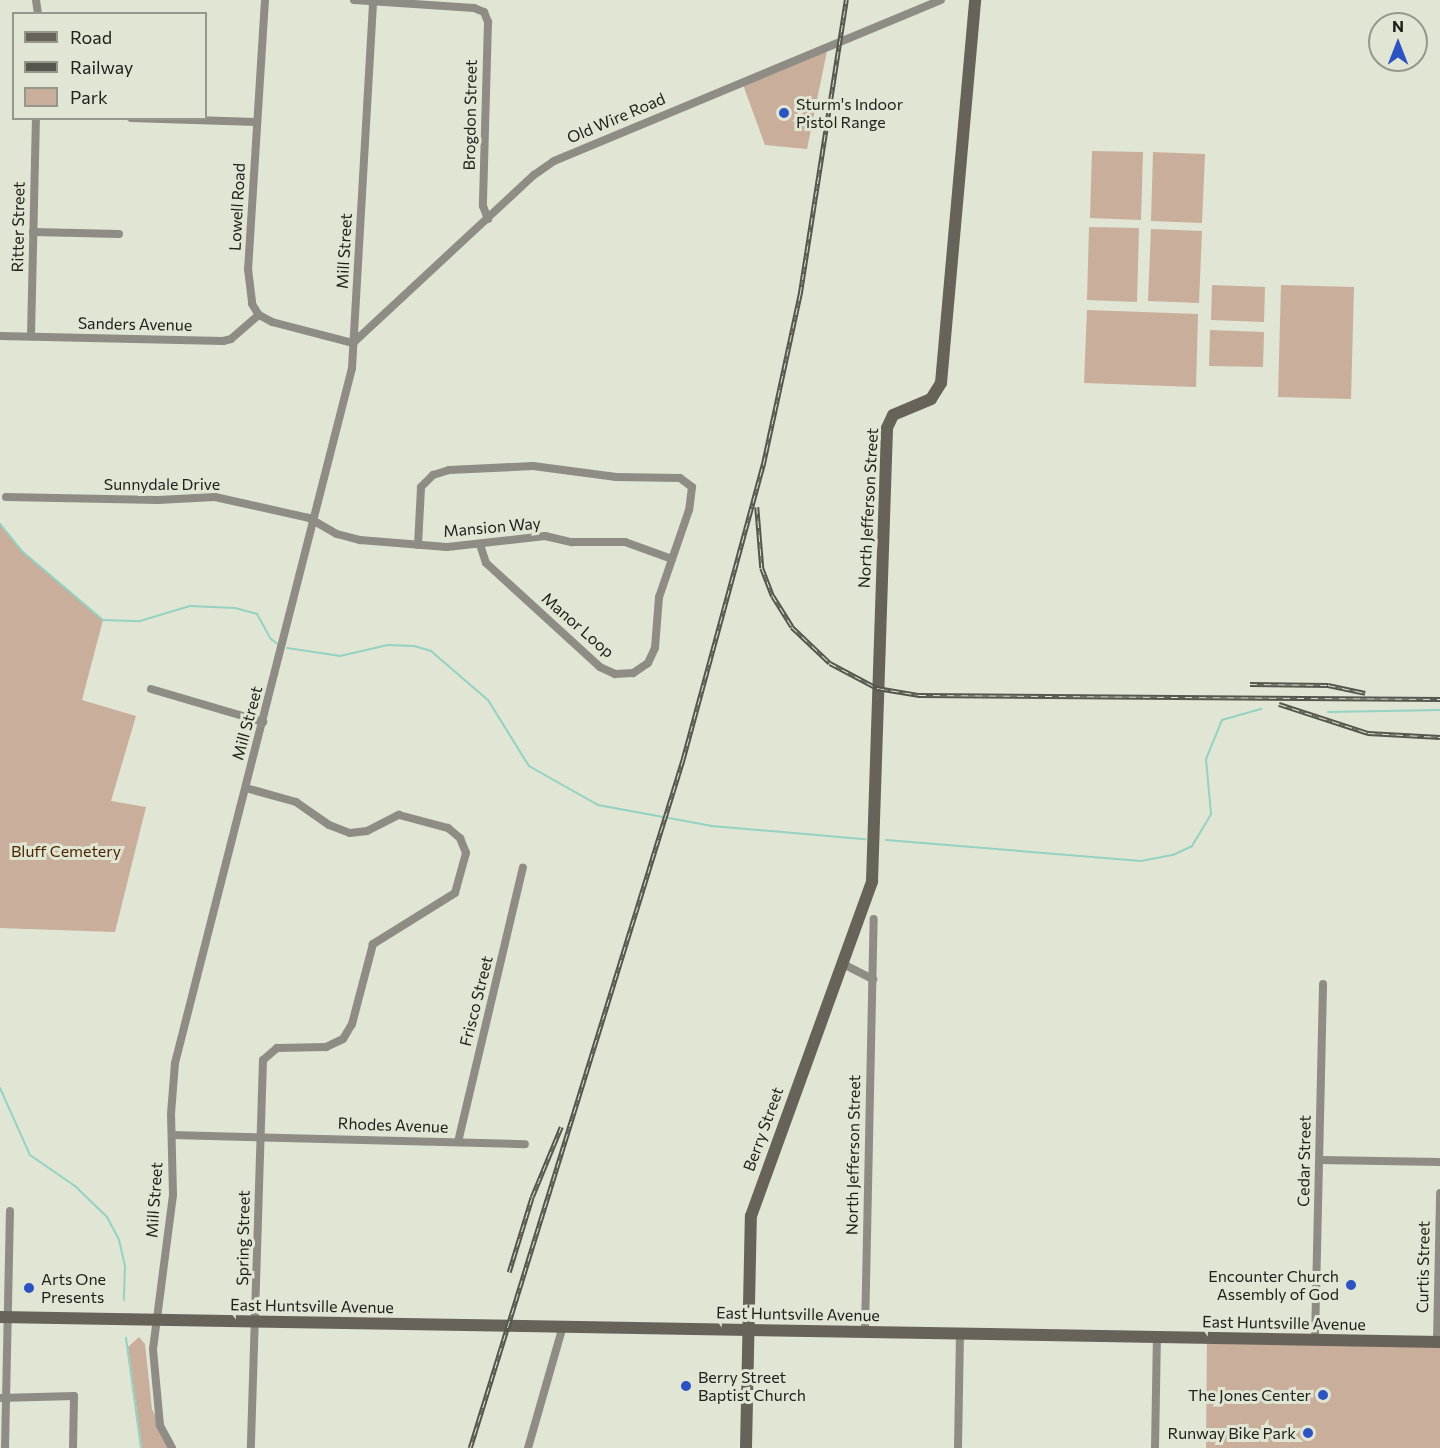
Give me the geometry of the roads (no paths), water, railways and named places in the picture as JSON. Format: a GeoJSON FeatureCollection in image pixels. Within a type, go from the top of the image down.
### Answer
{"type":"FeatureCollection","features":[{"type":"Feature","properties":{"kind":"street","name":"Lowell Road"},"geometry":{"type":"LineString","coordinates":[[260,315],[252,304],[248,269],[266,0]]}},
{"type":"Feature","properties":{"kind":"street"},"geometry":{"type":"LineString","coordinates":[[354,0],[373,1]]}},
{"type":"Feature","properties":{"kind":"street","name":"Old Wire Road"},"geometry":{"type":"LineString","coordinates":[[354,343],[554,161],[941,0]]}},
{"type":"Feature","properties":{"kind":"street","name":"North Jefferson Street"},"geometry":{"type":"LineString","coordinates":[[876,833],[886,428],[893,415],[931,399],[941,383],[975,0]]}},
{"type":"Feature","properties":{"kind":"street","name":"Brogdon Street"},"geometry":{"type":"LineString","coordinates":[[373,1],[474,8],[484,12],[488,22],[483,206],[488,219]]}},
{"type":"Feature","properties":{"kind":"street","name":"Mill Street"},"geometry":{"type":"LineString","coordinates":[[172,1448],[160,1425],[153,1369],[155,1320],[173,1195],[172,1135],[175,1063],[315,522],[352,368],[373,1]]}},
{"type":"Feature","properties":{"kind":"street","name":"Ritter Street"},"geometry":{"type":"LineString","coordinates":[[31,336],[36,120]]}},
{"type":"Feature","properties":{"kind":"street"},"geometry":{"type":"LineString","coordinates":[[180,120],[257,122]]}},
{"type":"Feature","properties":{"kind":"street"},"geometry":{"type":"LineString","coordinates":[[33,232],[119,234]]}},
{"type":"Feature","properties":{"kind":"street"},"geometry":{"type":"LineString","coordinates":[[260,315],[272,322],[354,343]]}},
{"type":"Feature","properties":{"kind":"street","name":"Sanders Avenue"},"geometry":{"type":"LineString","coordinates":[[0,336],[223,341],[231,339],[260,315]]}},
{"type":"Feature","properties":{"kind":"street","name":"Manor Loop"},"geometry":{"type":"LineString","coordinates":[[418,545],[419,495],[426,479],[433,475],[492,465],[534,466],[616,477],[680,478],[691,484],[692,493],[659,597],[652,656],[633,673],[615,674],[600,667],[486,563],[480,544]]}},
{"type":"Feature","properties":{"kind":"street","name":"Sunnydale Drive"},"geometry":{"type":"LineString","coordinates":[[6,498],[215,497],[315,522]]}},
{"type":"Feature","properties":{"kind":"street","name":"Mansion Way"},"geometry":{"type":"LineString","coordinates":[[315,522],[349,538],[418,545],[480,544],[545,537],[572,542],[613,541],[635,544],[672,559]]}},
{"type":"Feature","properties":{"kind":"street"},"geometry":{"type":"LineString","coordinates":[[151,689],[263,722]]}},
{"type":"Feature","properties":{"kind":"street"},"geometry":{"type":"LineString","coordinates":[[246,788],[296,802],[329,825],[350,833],[367,831],[399,816],[438,825],[455,832],[466,853],[455,893],[373,944],[352,1024],[343,1039],[327,1047],[277,1048],[263,1060],[260,1136]]}},
{"type":"Feature","properties":{"kind":"street","name":"Berry Street"},"geometry":{"type":"LineString","coordinates":[[746,1448],[751,1216],[872,881],[876,833]]}},
{"type":"Feature","properties":{"kind":"street","name":"Frisco Street"},"geometry":{"type":"LineString","coordinates":[[458,1142],[523,868]]}},
{"type":"Feature","properties":{"kind":"street","name":"North Jefferson Street"},"geometry":{"type":"LineString","coordinates":[[866,1332],[874,919]]}},
{"type":"Feature","properties":{"kind":"street"},"geometry":{"type":"LineString","coordinates":[[843,964],[873,980]]}},
{"type":"Feature","properties":{"kind":"street","name":"Cedar Street"},"geometry":{"type":"LineString","coordinates":[[1316,1339],[1323,984]]}},
{"type":"Feature","properties":{"kind":"street","name":"Rhodes Avenue"},"geometry":{"type":"LineString","coordinates":[[172,1135],[525,1144]]}},
{"type":"Feature","properties":{"kind":"street","name":"Spring Street"},"geometry":{"type":"LineString","coordinates":[[252,1448],[260,1136]]}},
{"type":"Feature","properties":{"kind":"street"},"geometry":{"type":"LineString","coordinates":[[1320,1161],[1440,1162]]}},
{"type":"Feature","properties":{"kind":"street","name":"Curtis Street"},"geometry":{"type":"LineString","coordinates":[[1438,1342],[1440,1193]]}},
{"type":"Feature","properties":{"kind":"street"},"geometry":{"type":"LineString","coordinates":[[5,1448],[4,1317],[10,1211]]}},
{"type":"Feature","properties":{"kind":"street","name":"East Huntsville Avenue"},"geometry":{"type":"LineString","coordinates":[[4,1317],[1438,1342]]}},
{"type":"Feature","properties":{"kind":"street"},"geometry":{"type":"LineString","coordinates":[[528,1448],[563,1326]]}},
{"type":"Feature","properties":{"kind":"street"},"geometry":{"type":"LineString","coordinates":[[958,1448],[960,1334]]}},
{"type":"Feature","properties":{"kind":"street"},"geometry":{"type":"LineString","coordinates":[[1155,1448],[1157,1337]]}},
{"type":"Feature","properties":{"kind":"street"},"geometry":{"type":"LineString","coordinates":[[3,1398],[74,1396],[73,1448]]}},
{"type":"Feature","properties":{"kind":"waterway"},"geometry":{"type":"LineString","coordinates":[[0,524],[23,552],[103,620],[140,621],[190,606],[235,608],[257,614],[271,639],[279,645]]}},
{"type":"Feature","properties":{"kind":"waterway"},"geometry":{"type":"LineString","coordinates":[[287,648],[340,656],[388,645],[414,646],[431,651],[488,700],[529,766],[598,805],[712,826],[865,839]]}},
{"type":"Feature","properties":{"kind":"waterway"},"geometry":{"type":"LineString","coordinates":[[886,840],[1141,861],[1173,855],[1192,846],[1211,814],[1206,759],[1222,720],[1261,709]]}},
{"type":"Feature","properties":{"kind":"waterway"},"geometry":{"type":"LineString","coordinates":[[1328,712],[1440,710]]}},
{"type":"Feature","properties":{"kind":"waterway"},"geometry":{"type":"LineString","coordinates":[[0,1088],[30,1155],[75,1186],[107,1217],[119,1240],[125,1266],[124,1300]]}},
{"type":"Feature","properties":{"kind":"waterway"},"geometry":{"type":"LineString","coordinates":[[126,1338],[141,1448]]}},
{"type":"Feature","properties":{"kind":"railway"},"geometry":{"type":"LineString","coordinates":[[470,1448],[683,759],[763,465],[800,294],[846,0]]}},
{"type":"Feature","properties":{"kind":"railway"},"geometry":{"type":"LineString","coordinates":[[757,507],[762,568],[773,596],[792,627],[830,663],[877,688],[919,695],[1440,699]]}},
{"type":"Feature","properties":{"kind":"railway"},"geometry":{"type":"LineString","coordinates":[[1250,684],[1328,685],[1365,693]]}},
{"type":"Feature","properties":{"kind":"railway"},"geometry":{"type":"LineString","coordinates":[[1279,704],[1368,733],[1440,737]]}},
{"type":"Feature","properties":{"kind":"railway"},"geometry":{"type":"LineString","coordinates":[[509,1272],[532,1197],[561,1127]]}},
{"type":"Feature","properties":{"kind":"place","name":"Sturm's Indoor Pistol Range"},"geometry":{"type":"Point","coordinates":[784,113]}},
{"type":"Feature","properties":{"kind":"place","name":"Encounter Church Assembly of God"},"geometry":{"type":"Point","coordinates":[1351,1285]}},
{"type":"Feature","properties":{"kind":"place","name":"Arts One Presents"},"geometry":{"type":"Point","coordinates":[29,1288]}},
{"type":"Feature","properties":{"kind":"place","name":"Berry Street Baptist Church"},"geometry":{"type":"Point","coordinates":[686,1386]}},
{"type":"Feature","properties":{"kind":"place","name":"The Jones Center"},"geometry":{"type":"Point","coordinates":[1323,1395]}},
{"type":"Feature","properties":{"kind":"place","name":"Runway Bike Park"},"geometry":{"type":"Point","coordinates":[1308,1433]}},
{"type":"Feature","properties":{"kind":"park label","name":"Bluff Cemetery"},"geometry":{"type":"Point","coordinates":[66,851]}}]}
